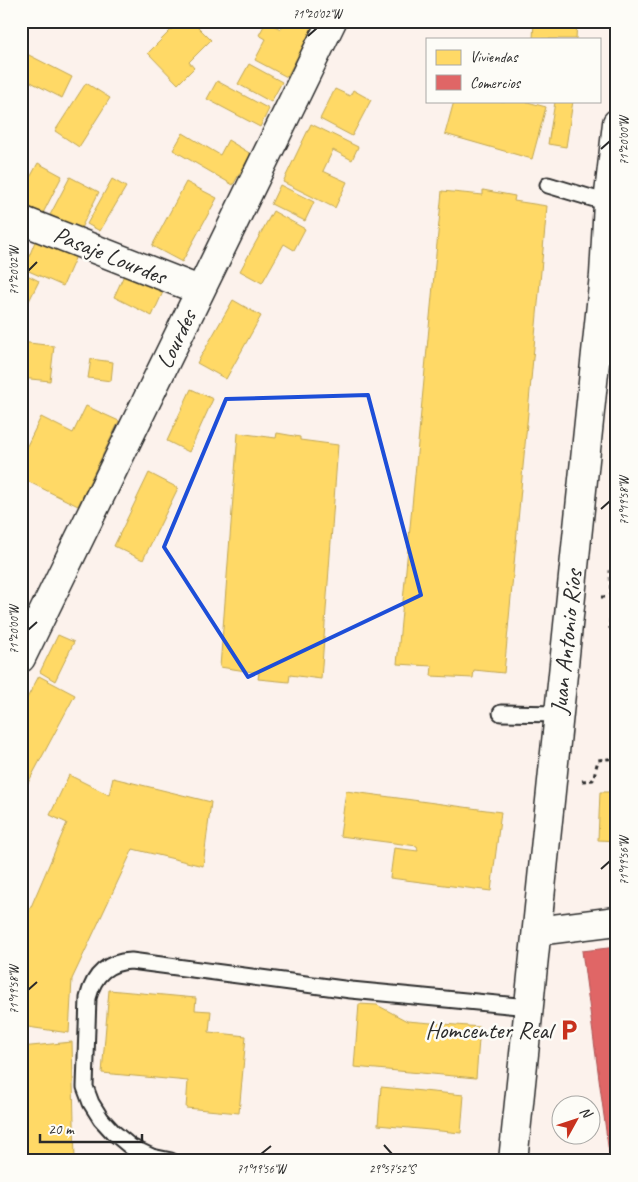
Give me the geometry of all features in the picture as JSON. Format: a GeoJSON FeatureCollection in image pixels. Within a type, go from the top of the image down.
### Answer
{"type":"FeatureCollection","features":[{"type":"Feature","properties":{"kind":"main road","name":"Lourdes"},"geometry":{"type":"LineString","coordinates":[[21,658],[332,21]]}},
{"type":"Feature","properties":{"kind":"main road","name":"Juan Antonio Ríos"},"geometry":{"type":"LineString","coordinates":[[513,1161],[559,714],[610,274],[608,203],[617,123]]}},
{"type":"Feature","properties":{"kind":"main road","name":"Pasaje Lourdes"},"geometry":{"type":"LineString","coordinates":[[21,220],[200,290]]}},
{"type":"Feature","properties":{"kind":"main road"},"geometry":{"type":"LineString","coordinates":[[536,931],[617,921]]}},
{"type":"Feature","properties":{"kind":"lane"},"geometry":{"type":"LineString","coordinates":[[548,185],[608,203]]}},
{"type":"Feature","properties":{"kind":"lane"},"geometry":{"type":"LineString","coordinates":[[501,713],[559,714]]}},
{"type":"Feature","properties":{"kind":"lane"},"geometry":{"type":"LineString","coordinates":[[171,1161],[152,1157],[131,1147],[113,1132],[101,1119],[85,1087],[88,998],[96,978],[104,969],[112,964],[131,961],[351,990],[529,1007]]}},
{"type":"Feature","properties":{"kind":"path"},"geometry":{"type":"LineString","coordinates":[[611,598],[610,571],[617,571]]}},
{"type":"Feature","properties":{"kind":"highlighted area"},"geometry":{"type":"Polygon","coordinates":[[[368,395],[421,595],[248,677],[164,547],[226,399],[368,395]]]}},
{"type":"Feature","properties":{"kind":"building: Viviendas"},"geometry":{"type":"Polygon","coordinates":[[[180,21],[192,21],[211,40],[189,62],[194,68],[178,84],[148,53],[180,21]]]}},
{"type":"Feature","properties":{"kind":"building: Viviendas"},"geometry":{"type":"Polygon","coordinates":[[[285,21],[303,21],[313,26],[287,77],[255,60],[266,39],[259,35],[266,22],[281,29],[285,21]]]}},
{"type":"Feature","properties":{"kind":"building: Viviendas"},"geometry":{"type":"Polygon","coordinates":[[[534,21],[577,21],[576,38],[533,38],[534,21]]]}},
{"type":"Feature","properties":{"kind":"building: Viviendas"},"geometry":{"type":"Polygon","coordinates":[[[23,52],[72,77],[62,98],[21,77],[21,56],[23,52]]]}},
{"type":"Feature","properties":{"kind":"building: Viviendas"},"geometry":{"type":"Polygon","coordinates":[[[249,64],[282,82],[271,102],[238,84],[249,64]]]}},
{"type":"Feature","properties":{"kind":"building: Viviendas"},"geometry":{"type":"Polygon","coordinates":[[[217,81],[269,109],[260,127],[207,99],[217,81]]]}},
{"type":"Feature","properties":{"kind":"building: Viviendas"},"geometry":{"type":"Polygon","coordinates":[[[86,83],[110,98],[79,147],[55,131],[86,83]]]}},
{"type":"Feature","properties":{"kind":"building: Viviendas"},"geometry":{"type":"Polygon","coordinates":[[[335,89],[350,96],[353,90],[371,100],[352,136],[320,119],[335,89]]]}},
{"type":"Feature","properties":{"kind":"building: Viviendas"},"geometry":{"type":"Polygon","coordinates":[[[454,102],[528,102],[546,107],[532,159],[445,134],[454,102]]]}},
{"type":"Feature","properties":{"kind":"building: Viviendas"},"geometry":{"type":"Polygon","coordinates":[[[555,102],[573,102],[566,147],[548,144],[555,102]]]}},
{"type":"Feature","properties":{"kind":"building: Viviendas"},"geometry":{"type":"Polygon","coordinates":[[[311,124],[358,147],[352,160],[333,150],[323,171],[347,182],[335,208],[283,182],[311,124]]]}},
{"type":"Feature","properties":{"kind":"building: Viviendas"},"geometry":{"type":"Polygon","coordinates":[[[183,133],[220,155],[228,140],[251,154],[233,185],[173,150],[183,133]]]}},
{"type":"Feature","properties":{"kind":"building: Viviendas"},"geometry":{"type":"Polygon","coordinates":[[[38,163],[62,176],[42,215],[21,203],[21,194],[38,163]]]}},
{"type":"Feature","properties":{"kind":"building: Viviendas"},"geometry":{"type":"Polygon","coordinates":[[[70,177],[99,192],[80,230],[50,215],[70,177]]]}},
{"type":"Feature","properties":{"kind":"building: Viviendas"},"geometry":{"type":"Polygon","coordinates":[[[112,179],[126,187],[100,231],[87,224],[112,179]]]}},
{"type":"Feature","properties":{"kind":"building: Viviendas"},"geometry":{"type":"Polygon","coordinates":[[[186,182],[217,198],[182,262],[152,246],[186,182]]]}},
{"type":"Feature","properties":{"kind":"building: Viviendas"},"geometry":{"type":"Polygon","coordinates":[[[280,185],[314,202],[305,221],[271,204],[280,185]]]}},
{"type":"Feature","properties":{"kind":"building: Viviendas"},"geometry":{"type":"Polygon","coordinates":[[[483,190],[515,196],[514,201],[547,206],[504,673],[474,670],[473,678],[431,676],[432,666],[397,664],[442,191],[483,195],[483,190]]]}},
{"type":"Feature","properties":{"kind":"building: Viviendas"},"geometry":{"type":"Polygon","coordinates":[[[273,211],[305,229],[294,250],[284,244],[262,283],[240,271],[273,211]]]}},
{"type":"Feature","properties":{"kind":"building: Viviendas"},"geometry":{"type":"Polygon","coordinates":[[[36,239],[76,256],[63,286],[24,269],[36,239]]]}},
{"type":"Feature","properties":{"kind":"building: Viviendas"},"geometry":{"type":"Polygon","coordinates":[[[21,272],[39,281],[26,307],[21,305],[21,272]]]}},
{"type":"Feature","properties":{"kind":"building: Viviendas"},"geometry":{"type":"Polygon","coordinates":[[[125,273],[163,292],[152,316],[114,297],[125,273]]]}},
{"type":"Feature","properties":{"kind":"building: Viviendas"},"geometry":{"type":"Polygon","coordinates":[[[233,300],[261,316],[226,379],[197,363],[233,300]]]}},
{"type":"Feature","properties":{"kind":"building: Viviendas"},"geometry":{"type":"Polygon","coordinates":[[[21,342],[54,346],[50,381],[21,378],[21,342]]]}},
{"type":"Feature","properties":{"kind":"building: Viviendas"},"geometry":{"type":"Polygon","coordinates":[[[91,359],[113,362],[111,381],[88,378],[91,359]]]}},
{"type":"Feature","properties":{"kind":"building: Viviendas"},"geometry":{"type":"Polygon","coordinates":[[[191,389],[213,399],[189,452],[167,441],[191,389]]]}},
{"type":"Feature","properties":{"kind":"building: Viviendas"},"geometry":{"type":"Polygon","coordinates":[[[86,406],[119,421],[78,506],[21,478],[21,458],[41,417],[73,433],[86,406]]]}},
{"type":"Feature","properties":{"kind":"building: Viviendas"},"geometry":{"type":"Polygon","coordinates":[[[238,433],[276,438],[277,433],[300,437],[300,440],[338,445],[321,679],[290,675],[289,682],[258,679],[259,673],[220,667],[238,433]]]}},
{"type":"Feature","properties":{"kind":"building: Viviendas"},"geometry":{"type":"Polygon","coordinates":[[[149,473],[178,488],[143,560],[114,546],[149,473]]]}},
{"type":"Feature","properties":{"kind":"building: Viviendas"},"geometry":{"type":"Polygon","coordinates":[[[58,635],[74,642],[55,681],[40,672],[58,635]]]}},
{"type":"Feature","properties":{"kind":"building: Viviendas"},"geometry":{"type":"Polygon","coordinates":[[[39,676],[75,695],[21,796],[21,709],[39,676]]]}},
{"type":"Feature","properties":{"kind":"building: Viviendas"},"geometry":{"type":"Polygon","coordinates":[[[69,775],[109,795],[113,778],[211,802],[203,866],[133,849],[72,979],[69,1033],[21,1026],[21,930],[67,823],[50,815],[69,775]]]}},
{"type":"Feature","properties":{"kind":"building: Viviendas"},"geometry":{"type":"Polygon","coordinates":[[[346,791],[501,812],[491,891],[390,878],[394,848],[418,851],[417,846],[340,836],[346,791]]]}},
{"type":"Feature","properties":{"kind":"building: Viviendas"},"geometry":{"type":"Polygon","coordinates":[[[600,792],[617,792],[617,841],[598,840],[600,792]]]}},
{"type":"Feature","properties":{"kind":"building: Viviendas"},"geometry":{"type":"Polygon","coordinates":[[[109,990],[196,998],[195,1010],[211,1011],[209,1032],[246,1036],[239,1113],[186,1108],[188,1081],[102,1073],[109,990]]]}},
{"type":"Feature","properties":{"kind":"building: Viviendas"},"geometry":{"type":"Polygon","coordinates":[[[359,1004],[377,1005],[407,1021],[480,1027],[476,1078],[354,1067],[359,1004]]]}},
{"type":"Feature","properties":{"kind":"building: Viviendas"},"geometry":{"type":"Polygon","coordinates":[[[72,1042],[75,1161],[21,1161],[21,1047],[72,1042]]]}},
{"type":"Feature","properties":{"kind":"building: Viviendas"},"geometry":{"type":"Polygon","coordinates":[[[381,1087],[464,1095],[461,1133],[378,1125],[381,1087]]]}},
{"type":"Feature","properties":{"kind":"building: Comercios"},"geometry":{"type":"Polygon","coordinates":[[[617,947],[617,1161],[610,1161],[582,951],[617,947]]]}},
{"type":"Feature","properties":{"kind":"place","name":"Homcenter Real"},"geometry":{"type":"Point","coordinates":[569,1030]}}]}
